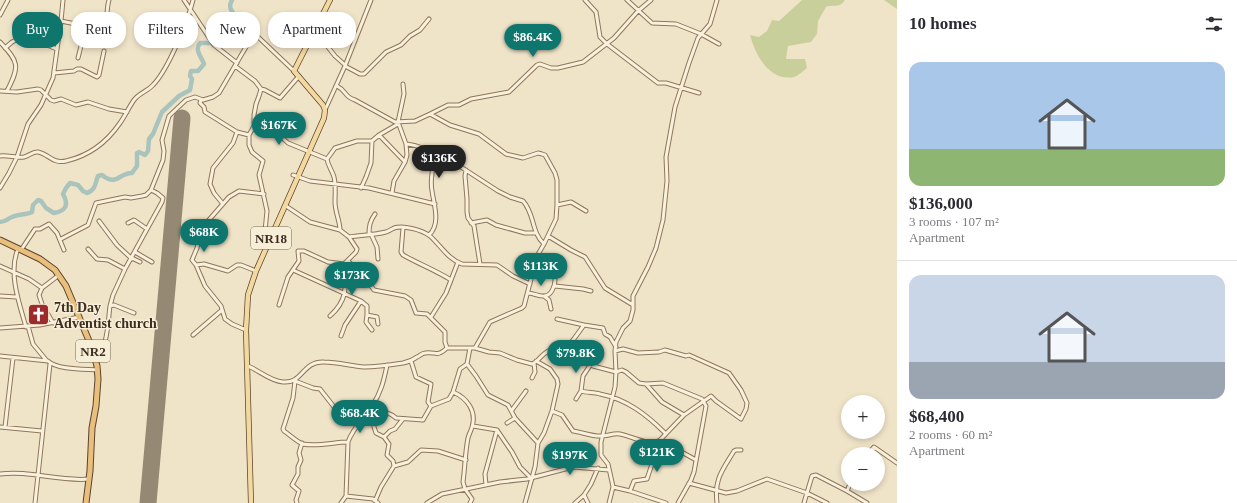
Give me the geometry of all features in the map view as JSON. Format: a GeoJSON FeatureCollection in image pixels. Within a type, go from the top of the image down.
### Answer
{"type":"FeatureCollection","features":[{"type":"Feature","properties":{"kind":"highway","name":"NR2"},"geometry":{"type":"LineString","coordinates":[[0,240],[47,264],[59,274],[66,286],[95,358],[98,370],[96,406],[92,428],[86,503]]}},
{"type":"Feature","properties":{"kind":"main road"},"geometry":{"type":"LineString","coordinates":[[324,12],[330,0]]}},
{"type":"Feature","properties":{"kind":"main road"},"geometry":{"type":"LineString","coordinates":[[305,48],[294,70],[320,101],[325,110]]}},
{"type":"Feature","properties":{"kind":"main road","name":"NR18"},"geometry":{"type":"LineString","coordinates":[[251,503],[246,330],[247,300],[256,271],[324,118],[325,110]]}},
{"type":"Feature","properties":{"kind":"street"},"geometry":{"type":"LineString","coordinates":[[0,15],[8,0]]}},
{"type":"Feature","properties":{"kind":"street"},"geometry":{"type":"LineString","coordinates":[[62,12],[63,0]]}},
{"type":"Feature","properties":{"kind":"street"},"geometry":{"type":"LineString","coordinates":[[108,12],[109,0]]}},
{"type":"Feature","properties":{"kind":"street"},"geometry":{"type":"LineString","coordinates":[[184,0],[214,45],[261,89],[280,98],[299,76]]}},
{"type":"Feature","properties":{"kind":"street"},"geometry":{"type":"LineString","coordinates":[[0,156],[6,155],[24,157],[35,152],[39,152],[51,160],[58,162],[66,161],[90,152],[96,148],[114,130],[134,100],[142,92],[153,86],[162,74],[191,9],[193,0]]}},
{"type":"Feature","properties":{"kind":"street"},"geometry":{"type":"LineString","coordinates":[[325,110],[345,66],[371,0]]}},
{"type":"Feature","properties":{"kind":"street"},"geometry":{"type":"LineString","coordinates":[[585,0],[596,12],[599,34],[606,44],[658,83],[666,83],[699,92]]}},
{"type":"Feature","properties":{"kind":"street"},"geometry":{"type":"LineString","coordinates":[[627,0],[652,23],[676,24],[701,34],[719,44]]}},
{"type":"Feature","properties":{"kind":"street"},"geometry":{"type":"LineString","coordinates":[[340,230],[340,224],[334,202],[336,198],[333,175],[328,166],[327,159],[335,148],[356,141],[372,141],[398,123],[415,121],[448,106],[459,106],[471,99],[509,92],[537,65],[540,64],[551,68],[558,68],[583,62],[614,38],[638,11],[651,0]]}},
{"type":"Feature","properties":{"kind":"street"},"geometry":{"type":"LineString","coordinates":[[609,503],[613,487],[608,464],[601,455],[602,436],[614,397],[616,349],[621,331],[630,321],[633,296],[648,267],[661,231],[666,199],[666,157],[675,107],[689,63],[701,34],[710,24],[717,0]]}},
{"type":"Feature","properties":{"kind":"street"},"geometry":{"type":"LineString","coordinates":[[329,48],[345,66],[360,74],[364,74],[386,52],[401,45],[410,36],[420,30],[429,19]]}},
{"type":"Feature","properties":{"kind":"street"},"geometry":{"type":"LineString","coordinates":[[60,238],[88,225],[96,203],[125,197],[132,198],[142,196],[151,190],[163,160],[164,151],[162,140],[169,116],[186,100],[195,97],[201,100],[213,97],[220,93],[255,34],[294,70]]}},
{"type":"Feature","properties":{"kind":"street"},"geometry":{"type":"LineString","coordinates":[[0,42],[15,60],[16,68],[13,79],[7,91]]}},
{"type":"Feature","properties":{"kind":"street"},"geometry":{"type":"LineString","coordinates":[[5,48],[12,42]]}},
{"type":"Feature","properties":{"kind":"street"},"geometry":{"type":"LineString","coordinates":[[0,188],[9,174],[28,124],[41,105],[53,78],[57,48]]}},
{"type":"Feature","properties":{"kind":"street"},"geometry":{"type":"LineString","coordinates":[[78,58],[80,48]]}},
{"type":"Feature","properties":{"kind":"street"},"geometry":{"type":"LineString","coordinates":[[54,72],[74,71],[81,69],[97,77],[99,75],[104,51]]}},
{"type":"Feature","properties":{"kind":"street"},"geometry":{"type":"LineString","coordinates":[[392,193],[394,181],[405,162],[407,155],[406,144],[398,123],[404,94],[403,84]]}},
{"type":"Feature","properties":{"kind":"street"},"geometry":{"type":"LineString","coordinates":[[336,86],[342,89],[349,98],[398,123]]}},
{"type":"Feature","properties":{"kind":"street"},"geometry":{"type":"LineString","coordinates":[[0,91],[17,92],[38,89],[54,101],[62,99],[76,105],[88,102],[109,109],[127,112]]}},
{"type":"Feature","properties":{"kind":"street"},"geometry":{"type":"LineString","coordinates":[[261,89],[260,96],[256,104],[253,129],[249,135],[250,149],[263,161],[259,175],[267,211],[265,231],[271,239]]}},
{"type":"Feature","properties":{"kind":"street"},"geometry":{"type":"LineString","coordinates":[[201,100],[200,103],[204,107],[205,112],[237,132],[249,135]]}},
{"type":"Feature","properties":{"kind":"street"},"geometry":{"type":"LineString","coordinates":[[430,114],[450,125],[479,134],[506,154],[523,158],[538,153],[545,156],[553,168],[557,180],[556,219],[537,256],[528,293],[522,308],[494,320],[487,325],[475,348]]}},
{"type":"Feature","properties":{"kind":"street"},"geometry":{"type":"LineString","coordinates":[[253,129],[278,134],[286,142],[327,159]]}},
{"type":"Feature","properties":{"kind":"street"},"geometry":{"type":"LineString","coordinates":[[223,204],[214,193],[210,184],[213,168],[233,143],[237,132]]}},
{"type":"Feature","properties":{"kind":"street"},"geometry":{"type":"LineString","coordinates":[[379,135],[405,162]]}},
{"type":"Feature","properties":{"kind":"street"},"geometry":{"type":"LineString","coordinates":[[361,188],[370,163],[372,141]]}},
{"type":"Feature","properties":{"kind":"street"},"geometry":{"type":"LineString","coordinates":[[406,144],[420,147],[433,157],[466,170],[498,191],[523,201],[531,212],[538,238],[544,244]]}},
{"type":"Feature","properties":{"kind":"street"},"geometry":{"type":"LineString","coordinates":[[429,235],[435,228],[435,204],[432,190],[431,171],[435,160],[433,157]]}},
{"type":"Feature","properties":{"kind":"street"},"geometry":{"type":"LineString","coordinates":[[466,170],[467,212],[471,223],[474,226],[480,264]]}},
{"type":"Feature","properties":{"kind":"street"},"geometry":{"type":"LineString","coordinates":[[293,175],[310,180],[392,193],[435,204]]}},
{"type":"Feature","properties":{"kind":"street"},"geometry":{"type":"LineString","coordinates":[[95,358],[100,355],[104,346],[113,294],[162,202],[163,198],[151,190]]}},
{"type":"Feature","properties":{"kind":"street"},"geometry":{"type":"LineString","coordinates":[[246,330],[225,318],[221,306],[205,286],[196,264],[192,260],[197,248],[200,232],[229,197],[239,191],[264,194]]}},
{"type":"Feature","properties":{"kind":"street"},"geometry":{"type":"LineString","coordinates":[[557,205],[571,202],[586,211]]}},
{"type":"Feature","properties":{"kind":"street"},"geometry":{"type":"LineString","coordinates":[[279,305],[288,277],[299,261],[298,251],[304,251],[328,262],[344,264],[356,252],[357,249],[349,237],[340,230],[310,222],[286,206]]}},
{"type":"Feature","properties":{"kind":"street"},"geometry":{"type":"LineString","coordinates":[[375,214],[371,219],[369,228],[370,234],[377,247],[378,259]]}},
{"type":"Feature","properties":{"kind":"street"},"geometry":{"type":"LineString","coordinates":[[99,220],[117,245],[132,258],[140,262]]}},
{"type":"Feature","properties":{"kind":"street"},"geometry":{"type":"LineString","coordinates":[[128,223],[134,220],[147,229]]}},
{"type":"Feature","properties":{"kind":"street"},"geometry":{"type":"LineString","coordinates":[[471,223],[487,220],[496,225],[525,233],[536,233]]}},
{"type":"Feature","properties":{"kind":"street"},"geometry":{"type":"LineString","coordinates":[[35,503],[49,362],[33,344],[17,297],[14,262],[19,249],[35,229],[40,229],[47,224],[52,226],[60,238],[64,250]]}},
{"type":"Feature","properties":{"kind":"street"},"geometry":{"type":"LineString","coordinates":[[349,237],[386,232],[396,228],[415,229],[429,235],[447,254],[462,264],[499,265],[513,276],[530,284]]}},
{"type":"Feature","properties":{"kind":"street"},"geometry":{"type":"LineString","coordinates":[[403,228],[401,252],[403,255],[426,267],[436,270],[451,280]]}},
{"type":"Feature","properties":{"kind":"street"},"geometry":{"type":"LineString","coordinates":[[548,236],[585,257],[605,288],[633,305]]}},
{"type":"Feature","properties":{"kind":"street"},"geometry":{"type":"LineString","coordinates":[[88,249],[97,259],[108,260],[125,269]]}},
{"type":"Feature","properties":{"kind":"street"},"geometry":{"type":"LineString","coordinates":[[135,252],[152,262]]}},
{"type":"Feature","properties":{"kind":"street"},"geometry":{"type":"LineString","coordinates":[[348,261],[352,265],[369,272],[371,286],[374,290],[405,296],[411,300],[416,313],[427,314],[445,332],[445,342],[447,348]]}},
{"type":"Feature","properties":{"kind":"street"},"geometry":{"type":"LineString","coordinates":[[431,318],[446,293],[458,262]]}},
{"type":"Feature","properties":{"kind":"street"},"geometry":{"type":"LineString","coordinates":[[196,264],[204,264],[228,271],[237,265],[241,265],[256,271]]}},
{"type":"Feature","properties":{"kind":"street"},"geometry":{"type":"LineString","coordinates":[[330,316],[338,309],[345,293],[344,264]]}},
{"type":"Feature","properties":{"kind":"street"},"geometry":{"type":"LineString","coordinates":[[0,266],[29,279],[42,288]]}},
{"type":"Feature","properties":{"kind":"street"},"geometry":{"type":"LineString","coordinates":[[293,270],[361,301],[367,306],[366,322],[372,330]]}},
{"type":"Feature","properties":{"kind":"street"},"geometry":{"type":"LineString","coordinates":[[53,323],[39,297],[39,291],[59,274]]}},
{"type":"Feature","properties":{"kind":"street"},"geometry":{"type":"LineString","coordinates":[[544,296],[549,295],[555,286],[555,280]]}},
{"type":"Feature","properties":{"kind":"street"},"geometry":{"type":"LineString","coordinates":[[555,286],[591,291]]}},
{"type":"Feature","properties":{"kind":"street"},"geometry":{"type":"LineString","coordinates":[[528,293],[544,296],[549,300],[551,309]]}},
{"type":"Feature","properties":{"kind":"street"},"geometry":{"type":"LineString","coordinates":[[0,296],[17,297]]}},
{"type":"Feature","properties":{"kind":"street"},"geometry":{"type":"LineString","coordinates":[[341,336],[345,325],[361,301]]}},
{"type":"Feature","properties":{"kind":"street"},"geometry":{"type":"LineString","coordinates":[[110,306],[134,313]]}},
{"type":"Feature","properties":{"kind":"street"},"geometry":{"type":"LineString","coordinates":[[193,335],[222,310]]}},
{"type":"Feature","properties":{"kind":"street"},"geometry":{"type":"LineString","coordinates":[[367,315],[377,317],[378,324]]}},
{"type":"Feature","properties":{"kind":"street"},"geometry":{"type":"LineString","coordinates":[[0,328],[53,323],[79,317]]}},
{"type":"Feature","properties":{"kind":"street"},"geometry":{"type":"LineString","coordinates":[[557,319],[603,328],[605,334],[610,337],[616,349]]}},
{"type":"Feature","properties":{"kind":"street"},"geometry":{"type":"LineString","coordinates":[[568,347],[584,325]]}},
{"type":"Feature","properties":{"kind":"street"},"geometry":{"type":"LineString","coordinates":[[348,442],[302,444],[283,429],[293,398],[295,381],[314,363],[338,363],[363,367],[387,365],[411,361],[423,353],[441,354],[447,348],[475,348],[500,353],[532,364],[554,347],[558,346],[585,350],[591,364]]}},
{"type":"Feature","properties":{"kind":"street"},"geometry":{"type":"LineString","coordinates":[[372,406],[392,414],[396,418],[423,420],[431,406],[447,400],[453,392],[460,369],[467,364],[470,348]]}},
{"type":"Feature","properties":{"kind":"street"},"geometry":{"type":"LineString","coordinates":[[616,349],[623,349],[638,353],[658,352],[665,350],[686,356],[689,354],[729,373],[741,390],[747,403],[741,419],[716,402],[711,396],[704,402],[698,404],[684,415],[658,441],[657,449],[647,479],[634,481],[630,491]]}},
{"type":"Feature","properties":{"kind":"street"},"geometry":{"type":"LineString","coordinates":[[0,356],[49,362],[67,368],[98,370]]}},
{"type":"Feature","properties":{"kind":"street"},"geometry":{"type":"LineString","coordinates":[[5,427],[13,358]]}},
{"type":"Feature","properties":{"kind":"street"},"geometry":{"type":"LineString","coordinates":[[411,361],[416,377],[431,384],[428,402],[431,406]]}},
{"type":"Feature","properties":{"kind":"street"},"geometry":{"type":"LineString","coordinates":[[532,378],[535,372],[535,362]]}},
{"type":"Feature","properties":{"kind":"street"},"geometry":{"type":"LineString","coordinates":[[525,503],[535,467],[538,443],[544,433],[552,411],[557,390],[557,379],[550,369],[535,362]]}},
{"type":"Feature","properties":{"kind":"street"},"geometry":{"type":"LineString","coordinates":[[467,364],[488,395],[508,405],[515,418],[538,443]]}},
{"type":"Feature","properties":{"kind":"street"},"geometry":{"type":"LineString","coordinates":[[591,364],[616,372],[622,370],[639,383],[667,384],[702,398],[706,410],[694,472],[678,503]]}},
{"type":"Feature","properties":{"kind":"street"},"geometry":{"type":"LineString","coordinates":[[576,399],[581,391],[583,376],[591,364]]}},
{"type":"Feature","properties":{"kind":"street"},"geometry":{"type":"LineString","coordinates":[[341,503],[346,496],[348,442],[353,430],[372,406],[384,384],[387,365]]}},
{"type":"Feature","properties":{"kind":"street"},"geometry":{"type":"LineString","coordinates":[[248,366],[273,380],[283,382],[295,381],[313,388],[320,388],[338,412],[352,416],[360,422]]}},
{"type":"Feature","properties":{"kind":"street"},"geometry":{"type":"LineString","coordinates":[[646,384],[662,402],[684,415]]}},
{"type":"Feature","properties":{"kind":"street"},"geometry":{"type":"LineString","coordinates":[[512,410],[526,391]]}},
{"type":"Feature","properties":{"kind":"street"},"geometry":{"type":"LineString","coordinates":[[581,391],[614,397],[631,405],[665,434]]}},
{"type":"Feature","properties":{"kind":"street"},"geometry":{"type":"LineString","coordinates":[[453,392],[464,398],[471,406],[473,412],[473,426],[468,438],[463,482],[465,489],[472,499],[470,503]]}},
{"type":"Feature","properties":{"kind":"street"},"geometry":{"type":"LineString","coordinates":[[552,411],[562,415],[573,431],[602,436],[620,434],[632,438],[658,441],[696,460]]}},
{"type":"Feature","properties":{"kind":"street"},"geometry":{"type":"LineString","coordinates":[[507,423],[515,418]]}},
{"type":"Feature","properties":{"kind":"street"},"geometry":{"type":"LineString","coordinates":[[384,437],[390,431],[395,429],[403,419]]}},
{"type":"Feature","properties":{"kind":"street"},"geometry":{"type":"LineString","coordinates":[[473,426],[497,430],[520,467],[531,478]]}},
{"type":"Feature","properties":{"kind":"street"},"geometry":{"type":"LineString","coordinates":[[0,427],[42,431]]}},
{"type":"Feature","properties":{"kind":"street"},"geometry":{"type":"LineString","coordinates":[[374,427],[376,433],[384,437],[389,444],[387,455],[393,461],[394,466]]}},
{"type":"Feature","properties":{"kind":"street"},"geometry":{"type":"LineString","coordinates":[[486,486],[485,474],[497,430]]}},
{"type":"Feature","properties":{"kind":"street"},"geometry":{"type":"LineString","coordinates":[[297,503],[296,500],[299,491],[292,485],[298,474],[298,467],[301,460],[299,453],[302,444]]}},
{"type":"Feature","properties":{"kind":"street"},"geometry":{"type":"LineString","coordinates":[[346,496],[376,502],[381,487],[394,466],[408,462],[417,452],[423,450],[447,452],[466,460]]}},
{"type":"Feature","properties":{"kind":"street"},"geometry":{"type":"LineString","coordinates":[[717,503],[717,481],[734,451],[741,450]]}},
{"type":"Feature","properties":{"kind":"street"},"geometry":{"type":"LineString","coordinates":[[885,455],[897,463]]}},
{"type":"Feature","properties":{"kind":"street"},"geometry":{"type":"LineString","coordinates":[[427,503],[442,494],[500,482],[531,478],[573,467],[610,470]]}},
{"type":"Feature","properties":{"kind":"street"},"geometry":{"type":"LineString","coordinates":[[575,503],[591,484],[598,468]]}},
{"type":"Feature","properties":{"kind":"street"},"geometry":{"type":"LineString","coordinates":[[0,474],[17,473],[80,480],[89,479]]}},
{"type":"Feature","properties":{"kind":"street"},"geometry":{"type":"LineString","coordinates":[[804,503],[812,476],[816,475],[841,488]]}},
{"type":"Feature","properties":{"kind":"street"},"geometry":{"type":"LineString","coordinates":[[689,484],[726,493],[737,491],[768,479],[807,493],[828,503]]}},
{"type":"Feature","properties":{"kind":"street"},"geometry":{"type":"LineString","coordinates":[[613,487],[666,503]]}},
{"type":"Feature","properties":{"kind":"street"},"geometry":{"type":"LineString","coordinates":[[847,491],[867,503]]}},
{"type":"Feature","properties":{"kind":"street"},"geometry":{"type":"LineString","coordinates":[[584,494],[588,503]]}},
{"type":"Feature","properties":{"kind":"green space"},"geometry":{"type":"Polygon","coordinates":[[[802,0],[845,0],[843,3],[838,5],[826,7],[818,21],[817,34],[811,42],[788,46],[786,59],[805,59],[807,68],[794,77],[777,75],[764,65],[755,50],[750,35],[759,37],[767,31],[772,20],[779,21],[802,0]]]}},
{"type":"Feature","properties":{"kind":"green space"},"geometry":{"type":"Polygon","coordinates":[[[884,0],[897,0],[897,9],[884,0]]]}},
{"type":"Feature","properties":{"kind":"waterway"},"geometry":{"type":"LineString","coordinates":[[0,222],[14,216],[32,212],[33,205],[38,200],[54,213],[61,211],[64,209],[66,204],[63,194],[70,183],[78,185],[87,193],[94,188],[98,176],[102,175],[114,180],[132,173],[137,166],[137,153],[139,152],[145,155],[148,151],[149,139],[153,134],[162,112],[179,96],[190,90],[192,79],[190,76],[191,71],[198,71],[204,64],[198,51],[198,46],[200,43],[216,43],[228,28],[240,27],[241,23],[230,7],[232,0]]}},
{"type":"Feature","properties":{"kind":"runway"},"geometry":{"type":"LineString","coordinates":[[148,503],[182,118]]}},
{"type":"Feature","properties":{"kind":"place","name":"7th Day Adventist church"},"geometry":{"type":"Point","coordinates":[39,315]}}]}
